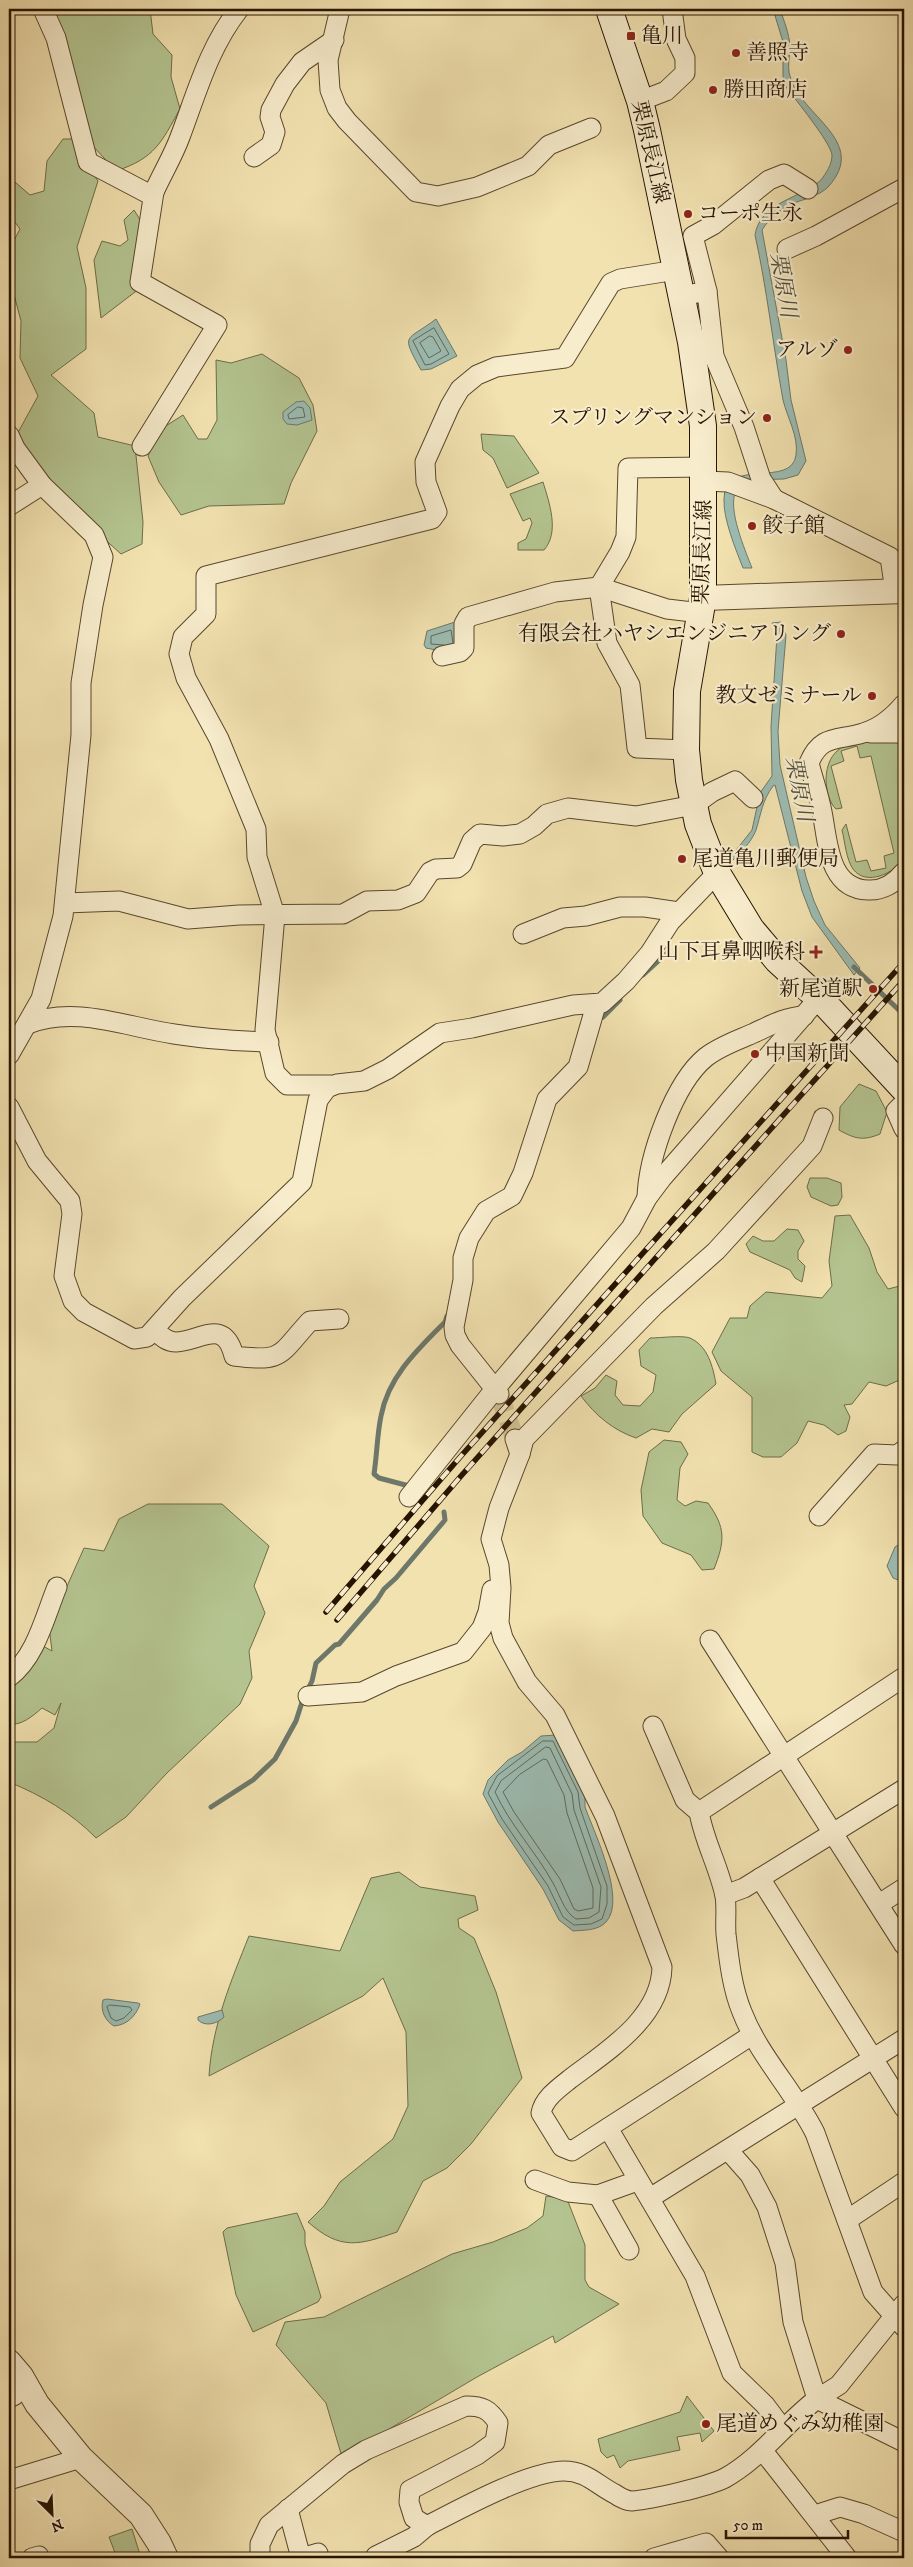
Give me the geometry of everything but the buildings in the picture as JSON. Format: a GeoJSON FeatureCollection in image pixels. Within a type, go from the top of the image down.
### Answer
{"type":"FeatureCollection","features":[{"type":"Feature","properties":{"kind":"main road","name":"栗原長江線"},"geometry":{"type":"LineString","coordinates":[[608,9],[640,101],[682,296],[697,376],[703,426],[705,474],[702,605],[688,691],[686,750],[694,805],[706,849],[717,873],[751,929],[778,961],[811,1008],[901,1077]]}},
{"type":"Feature","properties":{"kind":"street"},"geometry":{"type":"LineString","coordinates":[[43,9],[56,38],[88,162],[147,193],[154,192]]}},
{"type":"Feature","properties":{"kind":"street"},"geometry":{"type":"LineString","coordinates":[[142,446],[217,325],[140,282],[154,192],[180,138],[196,86],[218,38],[239,9]]}},
{"type":"Feature","properties":{"kind":"street"},"geometry":{"type":"LineString","coordinates":[[340,9],[328,60],[330,90],[337,108],[348,122],[416,192],[438,196],[477,187],[528,166],[549,145],[591,128]]}},
{"type":"Feature","properties":{"kind":"street"},"geometry":{"type":"LineString","coordinates":[[640,101],[666,91],[684,72],[685,58],[676,39],[672,9]]}},
{"type":"Feature","properties":{"kind":"street"},"geometry":{"type":"LineString","coordinates":[[254,157],[271,146],[275,132],[270,117],[271,110],[285,84],[302,62],[334,40]]}},
{"type":"Feature","properties":{"kind":"street"},"geometry":{"type":"LineString","coordinates":[[774,499],[760,475],[744,427],[714,356],[707,291],[693,236],[713,225],[769,180],[784,174],[808,189]]}},
{"type":"Feature","properties":{"kind":"street"},"geometry":{"type":"LineString","coordinates":[[787,248],[816,236],[904,188]]}},
{"type":"Feature","properties":{"kind":"street"},"geometry":{"type":"LineString","coordinates":[[676,270],[620,278],[611,283],[565,358],[496,367],[468,381],[450,406],[425,462],[426,482],[437,512],[432,519],[206,576],[206,614],[180,642],[182,666],[219,739],[256,829],[257,857],[275,915],[264,1021],[275,1073],[282,1082],[294,1086],[331,1086],[364,1081],[405,1058],[432,1036],[440,1033],[573,1006],[596,1005],[607,999],[626,981],[650,953],[678,912],[717,873]]}},
{"type":"Feature","properties":{"kind":"street"},"geometry":{"type":"LineString","coordinates":[[682,296],[707,291]]}},
{"type":"Feature","properties":{"kind":"street"},"geometry":{"type":"LineString","coordinates":[[9,435],[15,448],[42,485],[71,515],[94,535],[103,556],[80,684],[82,735],[65,903],[43,991],[28,1024],[9,1054]]}},
{"type":"Feature","properties":{"kind":"street"},"geometry":{"type":"LineString","coordinates":[[442,656],[460,652],[464,648],[464,624],[468,617],[555,592],[599,587],[667,609],[900,591],[890,557],[774,499],[705,474],[628,468],[626,537],[620,552],[599,587],[607,643],[630,685],[637,748],[686,750]]}},
{"type":"Feature","properties":{"kind":"street"},"geometry":{"type":"LineString","coordinates":[[9,506],[42,485]]}},
{"type":"Feature","properties":{"kind":"street"},"geometry":{"type":"LineString","coordinates":[[864,733],[889,721],[904,704]]}},
{"type":"Feature","properties":{"kind":"street"},"geometry":{"type":"LineString","coordinates":[[904,732],[864,733],[831,740],[815,749],[809,763],[832,862],[844,883],[861,890],[876,891],[897,880],[904,872]]}},
{"type":"Feature","properties":{"kind":"street"},"geometry":{"type":"LineString","coordinates":[[65,903],[119,901],[188,919],[239,915],[343,914],[368,901],[407,898],[420,889],[430,872],[436,868],[457,868],[462,864],[476,836],[484,833],[511,836],[520,834],[534,826],[547,814],[560,810],[577,808],[636,816],[694,805],[712,792],[735,781],[753,798]]}},
{"type":"Feature","properties":{"kind":"street"},"geometry":{"type":"LineString","coordinates":[[523,934],[563,918],[586,916],[620,907],[645,907],[678,912]]}},
{"type":"Feature","properties":{"kind":"street"},"geometry":{"type":"LineString","coordinates":[[497,1392],[469,1358],[455,1335],[454,1327],[463,1280],[466,1246],[475,1226],[486,1211],[512,1196],[523,1173],[547,1099],[578,1067],[596,1005]]}},
{"type":"Feature","properties":{"kind":"street"},"geometry":{"type":"LineString","coordinates":[[647,1198],[650,1165],[658,1140],[686,1080],[698,1064],[725,1046],[811,1008]]}},
{"type":"Feature","properties":{"kind":"street"},"geometry":{"type":"LineString","coordinates":[[409,1497],[631,1228],[647,1198],[662,1178],[811,1008]]}},
{"type":"Feature","properties":{"kind":"street"},"geometry":{"type":"LineString","coordinates":[[28,1024],[53,1017],[98,1019],[204,1038],[269,1042]]}},
{"type":"Feature","properties":{"kind":"street"},"geometry":{"type":"LineString","coordinates":[[9,1107],[37,1161],[70,1201],[72,1214],[64,1276],[73,1301],[84,1312],[134,1338],[147,1338],[182,1298],[302,1182],[318,1100],[331,1086]]}},
{"type":"Feature","properties":{"kind":"street"},"geometry":{"type":"LineString","coordinates":[[904,1103],[896,1110],[904,1129]]}},
{"type":"Feature","properties":{"kind":"street"},"geometry":{"type":"LineString","coordinates":[[308,1696],[362,1692],[396,1676],[463,1652],[481,1630],[488,1612],[492,1589],[491,1539],[518,1446],[654,1306],[716,1251],[812,1146],[824,1118]]}},
{"type":"Feature","properties":{"kind":"street"},"geometry":{"type":"LineString","coordinates":[[155,1331],[165,1339],[175,1342],[208,1334],[222,1335],[229,1342],[234,1356],[268,1359],[279,1355],[310,1321],[339,1319]]}},
{"type":"Feature","properties":{"kind":"street"},"geometry":{"type":"LineString","coordinates":[[819,1516],[874,1454],[896,1455],[904,1450]]}},
{"type":"Feature","properties":{"kind":"street"},"geometry":{"type":"LineString","coordinates":[[491,1539],[500,1566],[499,1623],[502,1638],[527,1682],[555,1715],[605,1816],[662,1967],[662,1984],[653,2002],[640,2020],[613,2046],[559,2088],[543,2104],[541,2113],[562,2147],[572,2151],[752,2035]]}},
{"type":"Feature","properties":{"kind":"street"},"geometry":{"type":"LineString","coordinates":[[9,1677],[24,1662],[31,1650],[57,1587]]}},
{"type":"Feature","properties":{"kind":"street"},"geometry":{"type":"LineString","coordinates":[[710,1640],[904,1945]]}},
{"type":"Feature","properties":{"kind":"street"},"geometry":{"type":"LineString","coordinates":[[699,1812],[784,1754],[904,1677]]}},
{"type":"Feature","properties":{"kind":"street"},"geometry":{"type":"LineString","coordinates":[[376,2558],[376,2556],[414,2537],[428,2526],[464,2506],[544,2472],[578,2472],[598,2482],[614,2494],[631,2501],[691,2488],[724,2478],[763,2451],[783,2429],[817,2399],[839,2385],[901,2316],[873,2292],[814,2133],[752,2035],[741,2012],[733,1987],[726,1933],[724,1895],[702,1832],[699,1812],[685,1800],[653,1726]]}},
{"type":"Feature","properties":{"kind":"street"},"geometry":{"type":"LineString","coordinates":[[724,1895],[760,1878],[904,1789]]}},
{"type":"Feature","properties":{"kind":"street"},"geometry":{"type":"LineString","coordinates":[[760,1878],[874,2057],[904,2108]]}},
{"type":"Feature","properties":{"kind":"street"},"geometry":{"type":"LineString","coordinates":[[879,1904],[904,1888]]}},
{"type":"Feature","properties":{"kind":"street"},"geometry":{"type":"LineString","coordinates":[[650,2198],[904,2039]]}},
{"type":"Feature","properties":{"kind":"street"},"geometry":{"type":"LineString","coordinates":[[608,2128],[637,2181],[650,2198],[695,2276],[732,2373],[765,2405],[783,2429]]}},
{"type":"Feature","properties":{"kind":"street"},"geometry":{"type":"LineString","coordinates":[[728,2150],[754,2181],[770,2215],[785,2263],[793,2322],[817,2399],[904,2442]]}},
{"type":"Feature","properties":{"kind":"street"},"geometry":{"type":"LineString","coordinates":[[536,2180],[561,2190],[598,2195],[637,2181]]}},
{"type":"Feature","properties":{"kind":"street"},"geometry":{"type":"LineString","coordinates":[[847,2220],[904,2182]]}},
{"type":"Feature","properties":{"kind":"street"},"geometry":{"type":"LineString","coordinates":[[598,2195],[629,2250]]}},
{"type":"Feature","properties":{"kind":"street"},"geometry":{"type":"LineString","coordinates":[[9,2362],[21,2376],[37,2404],[81,2458],[141,2515],[160,2543],[166,2558]]}},
{"type":"Feature","properties":{"kind":"street"},"geometry":{"type":"LineString","coordinates":[[260,2558],[260,2544],[269,2525],[343,2464],[366,2450],[466,2406],[478,2406],[490,2411],[498,2423],[495,2442],[477,2455],[410,2490],[409,2502],[414,2518],[428,2526]]}},
{"type":"Feature","properties":{"kind":"street"},"geometry":{"type":"LineString","coordinates":[[763,2451],[847,2558]]}},
{"type":"Feature","properties":{"kind":"street"},"geometry":{"type":"LineString","coordinates":[[9,2480],[81,2458]]}},
{"type":"Feature","properties":{"kind":"street"},"geometry":{"type":"LineString","coordinates":[[815,2515],[840,2507],[864,2514],[904,2532]]}},
{"type":"Feature","properties":{"kind":"street"},"geometry":{"type":"LineString","coordinates":[[288,2509],[301,2558],[318,2553]]}},
{"type":"Feature","properties":{"kind":"street"},"geometry":{"type":"LineString","coordinates":[[654,2558],[706,2543],[719,2558]]}},
{"type":"Feature","properties":{"kind":"green space"},"geometry":{"type":"Polygon","coordinates":[[[43,9],[150,9],[153,34],[172,55],[171,77],[180,109],[156,148],[140,161],[116,171],[92,145],[43,9]]]}},
{"type":"Feature","properties":{"kind":"green space"},"geometry":{"type":"Polygon","coordinates":[[[63,139],[78,139],[89,168],[98,181],[77,247],[86,288],[86,349],[51,375],[94,413],[98,437],[135,446],[143,522],[142,544],[121,554],[69,507],[15,438],[38,396],[20,358],[21,321],[12,287],[9,285],[9,250],[20,229],[9,214],[15,182],[30,195],[44,191],[47,161],[63,139]]]}},
{"type":"Feature","properties":{"kind":"green space"},"geometry":{"type":"Polygon","coordinates":[[[134,210],[144,226],[139,289],[101,318],[94,260],[102,241],[120,246],[128,240],[124,220],[134,210]]]}},
{"type":"Feature","properties":{"kind":"green space"},"geometry":{"type":"Polygon","coordinates":[[[262,354],[299,378],[313,405],[317,431],[291,483],[284,504],[209,506],[181,515],[159,482],[148,456],[161,429],[183,415],[198,439],[207,439],[217,420],[216,360],[231,363],[262,354]]]}},
{"type":"Feature","properties":{"kind":"green space"},"geometry":{"type":"Polygon","coordinates":[[[481,434],[514,436],[539,473],[507,488],[493,458],[483,450],[481,434]]]}},
{"type":"Feature","properties":{"kind":"green space"},"geometry":{"type":"Polygon","coordinates":[[[543,482],[552,517],[549,543],[544,550],[518,550],[518,543],[526,539],[532,523],[530,518],[523,521],[510,494],[543,482]]]}},
{"type":"Feature","properties":{"kind":"green space"},"geometry":{"type":"Polygon","coordinates":[[[904,738],[904,858],[900,864],[887,873],[880,876],[865,877],[853,869],[849,860],[842,830],[846,824],[856,862],[867,860],[871,871],[886,868],[884,856],[894,853],[871,756],[860,758],[857,746],[841,751],[844,761],[831,766],[842,808],[836,809],[828,795],[826,780],[828,765],[834,754],[842,747],[853,742],[904,738]]]}},
{"type":"Feature","properties":{"kind":"green space"},"geometry":{"type":"Polygon","coordinates":[[[859,1084],[876,1091],[887,1112],[880,1134],[869,1138],[855,1137],[839,1130],[840,1107],[859,1084]]]}},
{"type":"Feature","properties":{"kind":"green space"},"geometry":{"type":"Polygon","coordinates":[[[810,1178],[827,1178],[841,1183],[842,1197],[838,1205],[831,1206],[811,1197],[807,1187],[810,1178]]]}},
{"type":"Feature","properties":{"kind":"green space"},"geometry":{"type":"Polygon","coordinates":[[[850,1215],[869,1248],[877,1272],[888,1289],[904,1285],[904,1378],[886,1386],[869,1382],[852,1404],[844,1405],[850,1417],[846,1431],[838,1435],[824,1425],[808,1421],[797,1443],[781,1457],[763,1457],[752,1452],[752,1397],[721,1371],[712,1352],[730,1318],[747,1318],[750,1306],[766,1292],[822,1298],[832,1286],[829,1261],[835,1216],[850,1215]]]}},
{"type":"Feature","properties":{"kind":"green space"},"geometry":{"type":"Polygon","coordinates":[[[787,1229],[798,1230],[804,1241],[798,1251],[798,1259],[805,1266],[802,1282],[795,1278],[790,1270],[750,1252],[746,1244],[753,1236],[763,1241],[774,1241],[787,1229]]]}},
{"type":"Feature","properties":{"kind":"green space"},"geometry":{"type":"Polygon","coordinates":[[[682,1337],[690,1338],[696,1342],[709,1358],[716,1384],[682,1414],[669,1432],[652,1429],[636,1438],[620,1431],[606,1421],[581,1396],[595,1388],[606,1375],[617,1381],[615,1395],[623,1405],[640,1406],[653,1392],[656,1375],[641,1366],[639,1350],[650,1338],[682,1337]]]}},
{"type":"Feature","properties":{"kind":"green space"},"geometry":{"type":"Polygon","coordinates":[[[664,1440],[681,1442],[688,1454],[680,1468],[677,1500],[685,1506],[696,1501],[708,1503],[721,1527],[722,1542],[714,1569],[702,1570],[691,1555],[662,1543],[643,1516],[641,1490],[649,1452],[664,1440]]]}},
{"type":"Feature","properties":{"kind":"green space"},"geometry":{"type":"Polygon","coordinates":[[[148,1504],[222,1504],[269,1546],[254,1586],[265,1613],[249,1651],[252,1678],[240,1704],[166,1774],[126,1817],[96,1838],[56,1806],[9,1782],[9,1742],[37,1742],[54,1728],[61,1703],[55,1715],[42,1708],[22,1722],[9,1724],[9,1680],[43,1646],[52,1651],[49,1627],[84,1548],[104,1551],[119,1519],[148,1504]]]}},
{"type":"Feature","properties":{"kind":"green space"},"geometry":{"type":"Polygon","coordinates":[[[399,1872],[420,1887],[475,1896],[478,1910],[458,1919],[459,1928],[474,1938],[496,1992],[522,2078],[471,2144],[447,2168],[423,2181],[397,2232],[372,2240],[351,2243],[330,2238],[308,2222],[324,2206],[340,2182],[393,2139],[408,2106],[406,2032],[383,1978],[363,1996],[209,2076],[211,2057],[223,2004],[249,1936],[340,1951],[371,1878],[399,1872]]]}},
{"type":"Feature","properties":{"kind":"green space"},"geometry":{"type":"Polygon","coordinates":[[[546,2196],[567,2199],[585,2245],[585,2280],[589,2287],[619,2304],[555,2343],[553,2336],[477,2377],[342,2457],[326,2403],[276,2345],[285,2322],[324,2317],[452,2254],[493,2242],[527,2228],[543,2216],[546,2196]]]}},
{"type":"Feature","properties":{"kind":"green space"},"geometry":{"type":"Polygon","coordinates":[[[297,2213],[305,2232],[305,2244],[321,2297],[318,2302],[253,2332],[236,2295],[223,2232],[227,2228],[297,2213]]]}},
{"type":"Feature","properties":{"kind":"green space"},"geometry":{"type":"Polygon","coordinates":[[[687,2396],[714,2431],[702,2442],[700,2433],[677,2437],[680,2450],[628,2461],[620,2468],[614,2455],[607,2458],[601,2452],[598,2439],[680,2412],[687,2396]]]}},
{"type":"Feature","properties":{"kind":"green space"},"geometry":{"type":"Polygon","coordinates":[[[132,2529],[141,2558],[117,2558],[109,2537],[132,2529]]]}},
{"type":"Feature","properties":{"kind":"water"},"geometry":{"type":"Polygon","coordinates":[[[773,9],[780,9],[787,32],[790,46],[789,72],[796,90],[837,142],[841,156],[839,171],[825,190],[782,210],[762,230],[786,360],[791,400],[806,461],[798,475],[784,479],[746,480],[737,490],[734,498],[735,518],[752,568],[743,568],[730,534],[724,507],[727,486],[735,479],[746,475],[783,470],[792,465],[796,455],[796,441],[783,400],[755,235],[758,224],[764,215],[782,202],[821,180],[827,172],[832,159],[826,141],[786,87],[783,76],[783,42],[773,9]]]}},
{"type":"Feature","properties":{"kind":"water"},"geometry":{"type":"Polygon","coordinates":[[[436,319],[457,356],[431,369],[421,370],[410,349],[409,339],[436,319]]]}},
{"type":"Feature","properties":{"kind":"water"},"geometry":{"type":"Polygon","coordinates":[[[304,401],[310,408],[312,420],[297,425],[287,424],[283,419],[283,412],[296,402],[304,401]]]}},
{"type":"Feature","properties":{"kind":"water"},"geometry":{"type":"Polygon","coordinates":[[[455,622],[458,644],[436,650],[426,648],[424,645],[427,631],[455,622]]]}},
{"type":"Feature","properties":{"kind":"water"},"geometry":{"type":"Polygon","coordinates":[[[781,622],[786,635],[778,731],[780,765],[806,877],[814,901],[825,925],[860,968],[854,975],[812,917],[802,891],[775,785],[766,797],[756,830],[751,839],[731,862],[729,859],[752,830],[760,793],[772,776],[771,726],[777,636],[772,623],[781,622]]]}},
{"type":"Feature","properties":{"kind":"water"},"geometry":{"type":"Polygon","coordinates":[[[904,1541],[903,1582],[893,1578],[887,1566],[895,1547],[904,1541]]]}},
{"type":"Feature","properties":{"kind":"water"},"geometry":{"type":"Polygon","coordinates":[[[556,1735],[585,1796],[585,1807],[607,1866],[611,1883],[613,1898],[611,1912],[603,1925],[590,1930],[573,1931],[559,1920],[543,1889],[498,1822],[483,1794],[488,1780],[508,1760],[522,1752],[541,1736],[556,1735]]]}},
{"type":"Feature","properties":{"kind":"water"},"geometry":{"type":"Polygon","coordinates":[[[103,2000],[140,2004],[130,2019],[123,2024],[114,2026],[104,2015],[102,2004],[103,2000]]]}},
{"type":"Feature","properties":{"kind":"water"},"geometry":{"type":"Polygon","coordinates":[[[222,2010],[224,2017],[215,2023],[207,2024],[198,2020],[198,2017],[222,2010]]]}},
{"type":"Feature","properties":{"kind":"waterway"},"geometry":{"type":"LineString","coordinates":[[643,975],[666,954]]}},
{"type":"Feature","properties":{"kind":"waterway","name":"栗原川"},"geometry":{"type":"LineString","coordinates":[[854,967],[904,1015]]}},
{"type":"Feature","properties":{"kind":"waterway"},"geometry":{"type":"LineString","coordinates":[[603,1017],[620,1000]]}},
{"type":"Feature","properties":{"kind":"waterway"},"geometry":{"type":"LineString","coordinates":[[413,1487],[379,1478],[374,1474],[381,1416],[390,1389],[397,1376],[415,1353],[445,1322],[447,1316]]}},
{"type":"Feature","properties":{"kind":"waterway"},"geometry":{"type":"LineString","coordinates":[[211,1807],[253,1780],[275,1759],[296,1721],[303,1699],[312,1681],[316,1663],[335,1645],[339,1644],[377,1600],[384,1589],[396,1578],[445,1520],[444,1512]]}},
{"type":"Feature","properties":{"kind":"tunnel"},"geometry":{"type":"LineString","coordinates":[[499,1394],[515,1439]]}},
{"type":"Feature","properties":{"kind":"railway"},"geometry":{"type":"LineString","coordinates":[[326,1612],[461,1456],[904,962]]}},
{"type":"Feature","properties":{"kind":"railway"},"geometry":{"type":"LineString","coordinates":[[337,1620],[461,1476],[904,980]]}},
{"type":"Feature","properties":{"kind":"place","name":"亀川"},"geometry":{"type":"Point","coordinates":[631,36]}},
{"type":"Feature","properties":{"kind":"place","name":"善照寺"},"geometry":{"type":"Point","coordinates":[736,53]}},
{"type":"Feature","properties":{"kind":"place","name":"勝田商店"},"geometry":{"type":"Point","coordinates":[713,90]}},
{"type":"Feature","properties":{"kind":"place","name":"コーポ生永"},"geometry":{"type":"Point","coordinates":[688,214]}},
{"type":"Feature","properties":{"kind":"place","name":"アルゾ"},"geometry":{"type":"Point","coordinates":[848,350]}},
{"type":"Feature","properties":{"kind":"place","name":"スプリングマンション"},"geometry":{"type":"Point","coordinates":[767,418]}},
{"type":"Feature","properties":{"kind":"place","name":"餃子館"},"geometry":{"type":"Point","coordinates":[752,526]}},
{"type":"Feature","properties":{"kind":"place","name":"有限会社ハヤシエンジニアリング"},"geometry":{"type":"Point","coordinates":[841,634]}},
{"type":"Feature","properties":{"kind":"place","name":"教文ゼミナール"},"geometry":{"type":"Point","coordinates":[872,696]}},
{"type":"Feature","properties":{"kind":"place","name":"尾道亀川郵便局"},"geometry":{"type":"Point","coordinates":[682,859]}},
{"type":"Feature","properties":{"kind":"place","name":"山下耳鼻咽喉科"},"geometry":{"type":"Point","coordinates":[816,952]}},
{"type":"Feature","properties":{"kind":"place","name":"新尾道駅"},"geometry":{"type":"Point","coordinates":[873,989]}},
{"type":"Feature","properties":{"kind":"place","name":"中国新聞"},"geometry":{"type":"Point","coordinates":[755,1054]}},
{"type":"Feature","properties":{"kind":"place","name":"尾道めぐみ幼稚園"},"geometry":{"type":"Point","coordinates":[706,2424]}}]}
